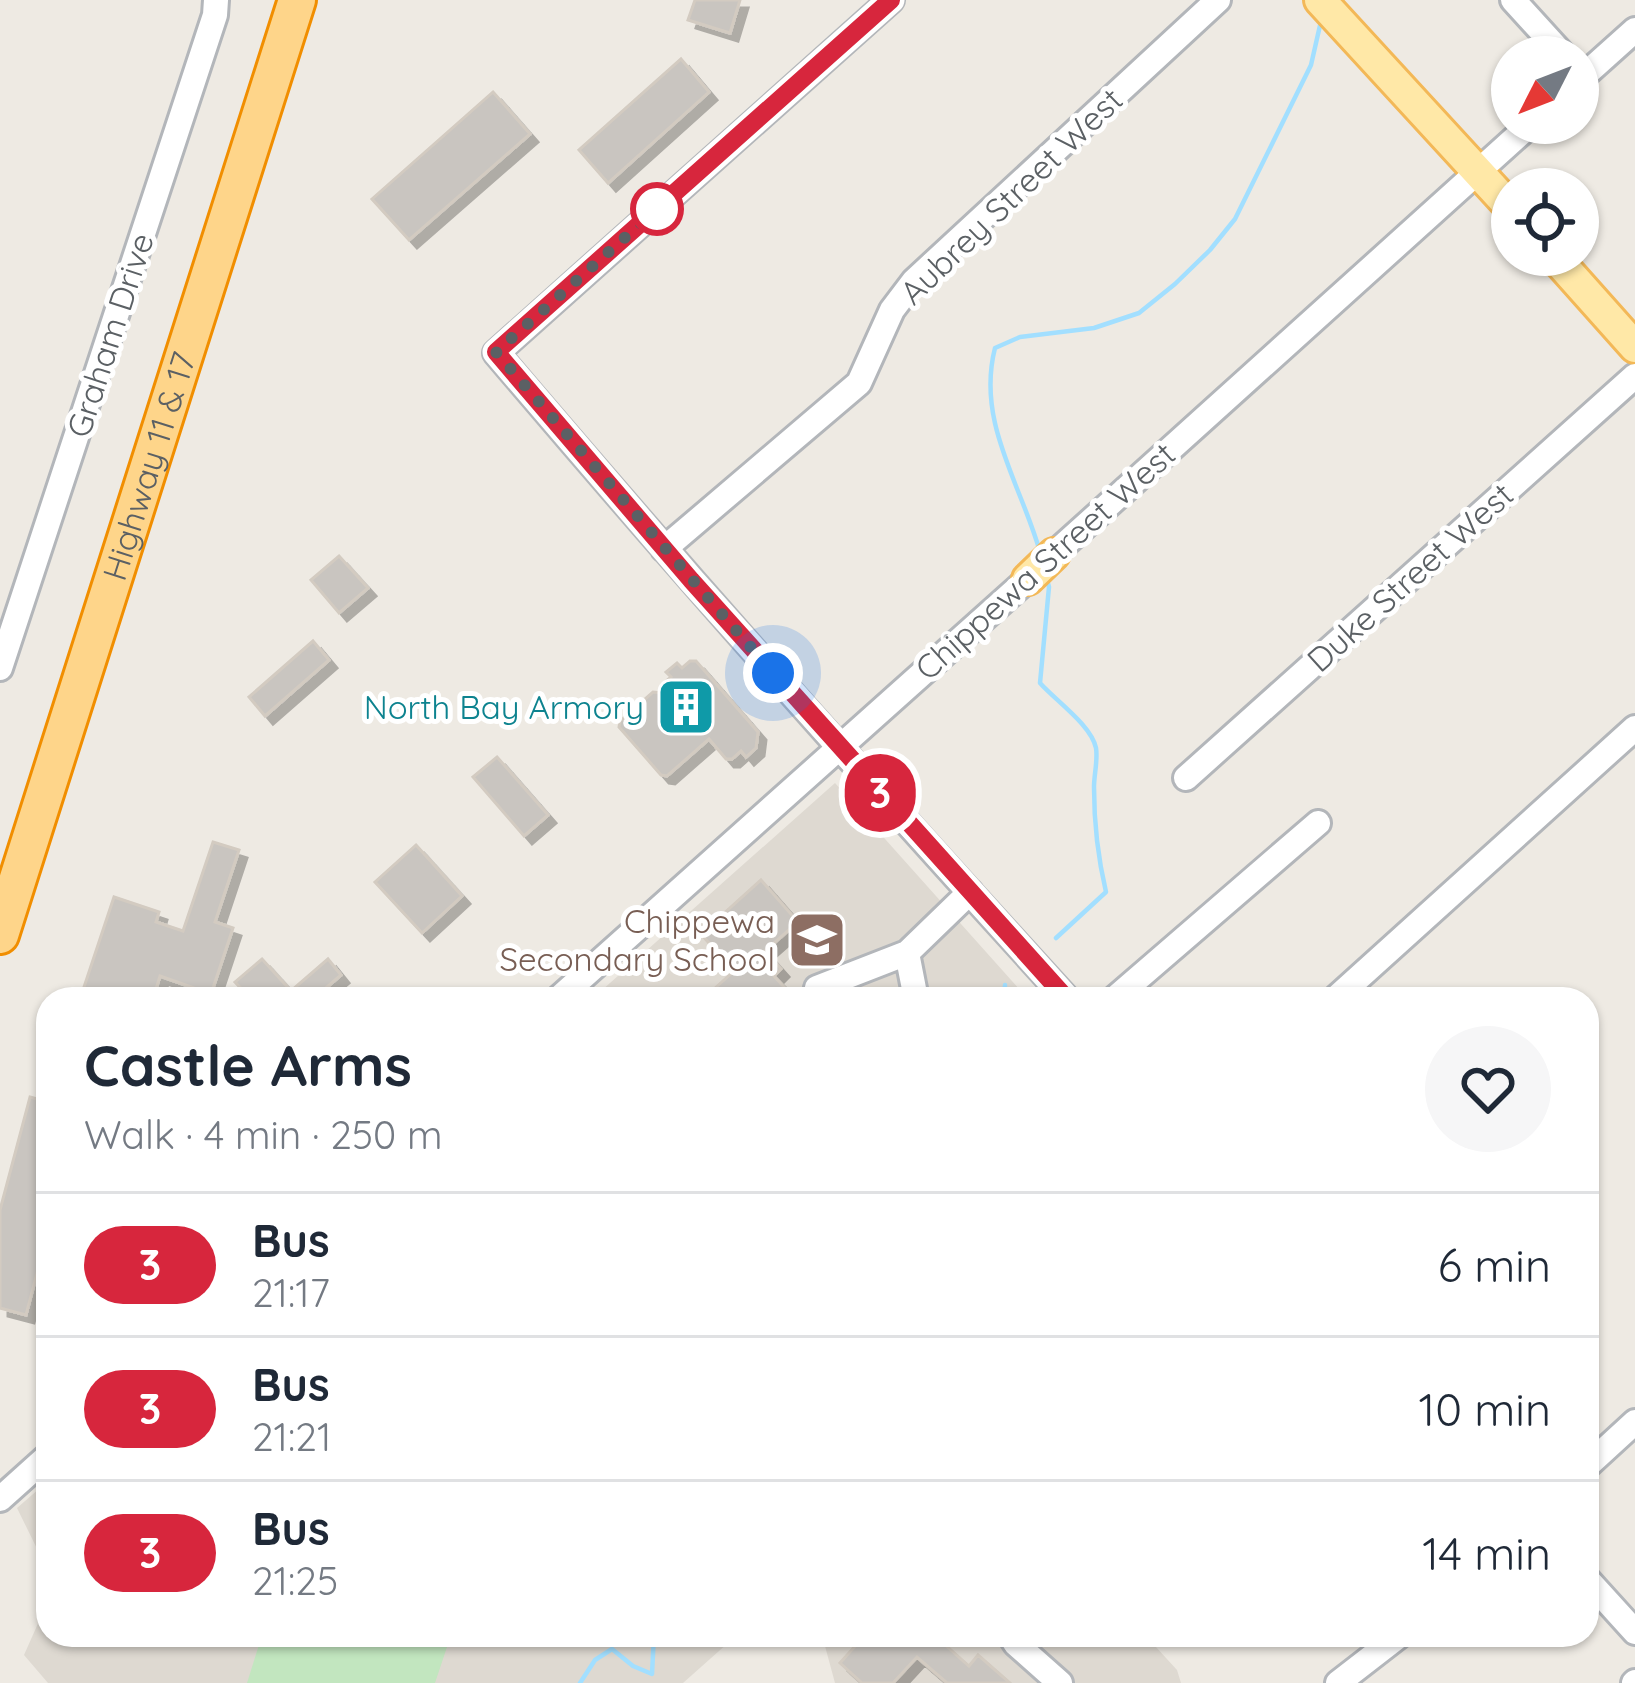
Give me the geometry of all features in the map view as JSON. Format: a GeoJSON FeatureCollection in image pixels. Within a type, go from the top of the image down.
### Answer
{"type":"FeatureCollection","features":[{"type":"Feature","properties":{"kind":"highway","name":"Highway 11 & 17"},"geometry":{"type":"LineString","coordinates":[[0,935],[297,0]]}},
{"type":"Feature","properties":{"kind":"main road"},"geometry":{"type":"LineString","coordinates":[[1328,9],[1491,185]]}},
{"type":"Feature","properties":{"kind":"main road"},"geometry":{"type":"LineString","coordinates":[[1572,276],[1635,347]]}},
{"type":"Feature","properties":{"kind":"main road","name":"Chippewa Street West"},"geometry":{"type":"LineString","coordinates":[[1028,579],[1054,554]]}},
{"type":"Feature","properties":{"kind":"street","name":"Graham Drive"},"geometry":{"type":"LineString","coordinates":[[0,668],[215,15],[216,0]]}},
{"type":"Feature","properties":{"kind":"street"},"geometry":{"type":"LineString","coordinates":[[891,0],[496,352],[664,549],[1056,987]]}},
{"type":"Feature","properties":{"kind":"street","name":"Aubrey Street West"},"geometry":{"type":"LineString","coordinates":[[664,549],[859,382],[892,310],[914,280],[1218,0]]}},
{"type":"Feature","properties":{"kind":"street"},"geometry":{"type":"LineString","coordinates":[[1513,0],[1545,36]]}},
{"type":"Feature","properties":{"kind":"street"},"geometry":{"type":"LineString","coordinates":[[1599,55],[1635,30]]}},
{"type":"Feature","properties":{"kind":"street","name":"Chippewa Street West"},"geometry":{"type":"LineString","coordinates":[[1054,554],[1509,144]]}},
{"type":"Feature","properties":{"kind":"street","name":"Duke Street West"},"geometry":{"type":"LineString","coordinates":[[1186,778],[1635,376]]}},
{"type":"Feature","properties":{"kind":"street","name":"Chippewa Street West"},"geometry":{"type":"LineString","coordinates":[[570,987],[1028,579]]}},
{"type":"Feature","properties":{"kind":"street"},"geometry":{"type":"LineString","coordinates":[[1349,987],[1635,728]]}},
{"type":"Feature","properties":{"kind":"street"},"geometry":{"type":"LineString","coordinates":[[1128,987],[1318,823]]}},
{"type":"Feature","properties":{"kind":"street"},"geometry":{"type":"LineString","coordinates":[[820,987],[907,952],[970,892]]}},
{"type":"Feature","properties":{"kind":"street"},"geometry":{"type":"LineString","coordinates":[[907,952],[914,987]]}},
{"type":"Feature","properties":{"kind":"street"},"geometry":{"type":"LineString","coordinates":[[1599,1455],[1635,1422]]}},
{"type":"Feature","properties":{"kind":"street"},"geometry":{"type":"LineString","coordinates":[[0,1499],[36,1467]]}},
{"type":"Feature","properties":{"kind":"street"},"geometry":{"type":"LineString","coordinates":[[1599,1592],[1635,1631]]}},
{"type":"Feature","properties":{"kind":"street"},"geometry":{"type":"LineString","coordinates":[[1018,1647],[1060,1683]]}},
{"type":"Feature","properties":{"kind":"street"},"geometry":{"type":"LineString","coordinates":[[1338,1683],[1384,1647]]}},
{"type":"Feature","properties":{"kind":"shaded area","name":"Chippewa Secondary School"},"geometry":{"type":"Polygon","coordinates":[[[835,783],[1017,987],[606,987],[835,783]]]}},
{"type":"Feature","properties":{"kind":"shaded area"},"geometry":{"type":"Polygon","coordinates":[[[36,1491],[36,1547],[17,1508],[36,1491]]]}},
{"type":"Feature","properties":{"kind":"shaded area"},"geometry":{"type":"Polygon","coordinates":[[[36,1628],[36,1647],[724,1647],[683,1683],[48,1683],[24,1655],[36,1628]]]}},
{"type":"Feature","properties":{"kind":"shaded area"},"geometry":{"type":"Polygon","coordinates":[[[825,1647],[1156,1647],[1177,1670],[1181,1683],[835,1683],[825,1647]]]}},
{"type":"Feature","properties":{"kind":"green space"},"geometry":{"type":"Polygon","coordinates":[[[258,1647],[447,1647],[435,1683],[247,1683],[258,1647]]]}},
{"type":"Feature","properties":{"kind":"building"},"geometry":{"type":"Polygon","coordinates":[[[695,0],[740,0],[730,33],[688,20],[695,0]]]}},
{"type":"Feature","properties":{"kind":"building"},"geometry":{"type":"Polygon","coordinates":[[[681,59],[709,92],[608,183],[579,150],[681,59]]]}},
{"type":"Feature","properties":{"kind":"building"},"geometry":{"type":"Polygon","coordinates":[[[493,92],[530,134],[409,240],[372,199],[493,92]]]}},
{"type":"Feature","properties":{"kind":"building"},"geometry":{"type":"Polygon","coordinates":[[[339,556],[368,588],[339,613],[311,580],[339,556]]]}},
{"type":"Feature","properties":{"kind":"building"},"geometry":{"type":"Polygon","coordinates":[[[313,641],[329,660],[265,716],[249,697],[313,641]]]}},
{"type":"Feature","properties":{"kind":"building","name":"North Bay Armory"},"geometry":{"type":"Polygon","coordinates":[[[696,661],[758,732],[756,748],[746,757],[741,751],[726,759],[709,739],[667,776],[661,775],[619,727],[620,721],[653,692],[664,693],[671,677],[666,672],[696,661]]]}},
{"type":"Feature","properties":{"kind":"building"},"geometry":{"type":"Polygon","coordinates":[[[497,757],[548,815],[524,836],[473,777],[497,757]]]}},
{"type":"Feature","properties":{"kind":"building"},"geometry":{"type":"Polygon","coordinates":[[[213,842],[239,850],[215,922],[233,928],[213,987],[191,987],[160,976],[157,987],[84,987],[114,897],[159,912],[156,922],[183,931],[213,842]]]}},
{"type":"Feature","properties":{"kind":"building"},"geometry":{"type":"Polygon","coordinates":[[[416,845],[462,896],[422,933],[375,882],[416,845]]]}},
{"type":"Feature","properties":{"kind":"building"},"geometry":{"type":"Polygon","coordinates":[[[761,880],[798,922],[765,951],[781,969],[774,976],[784,987],[716,987],[734,971],[701,934],[761,880]]]}},
{"type":"Feature","properties":{"kind":"building"},"geometry":{"type":"Polygon","coordinates":[[[262,959],[287,987],[240,987],[235,982],[262,959]]]}},
{"type":"Feature","properties":{"kind":"building"},"geometry":{"type":"Polygon","coordinates":[[[328,959],[341,975],[327,987],[296,987],[328,959]]]}},
{"type":"Feature","properties":{"kind":"building"},"geometry":{"type":"Polygon","coordinates":[[[30,1097],[36,1099],[36,1277],[26,1315],[0,1308],[0,1210],[30,1097]]]}},
{"type":"Feature","properties":{"kind":"building"},"geometry":{"type":"Polygon","coordinates":[[[854,1647],[948,1647],[969,1666],[978,1655],[1010,1683],[947,1683],[917,1657],[893,1683],[862,1683],[840,1663],[854,1647]]]}},
{"type":"Feature","properties":{"kind":"waterway"},"geometry":{"type":"LineString","coordinates":[[1040,552],[996,427],[991,402],[995,348],[1020,337],[1094,328],[1139,313],[1210,250],[1235,219],[1311,65],[1321,21]]}},
{"type":"Feature","properties":{"kind":"waterway"},"geometry":{"type":"LineString","coordinates":[[1046,575],[1049,587],[1040,683],[1080,722],[1096,748],[1095,813],[1106,892],[1056,938]]}},
{"type":"Feature","properties":{"kind":"waterway"},"geometry":{"type":"LineString","coordinates":[[580,1683],[595,1660],[612,1649],[652,1674],[653,1647]]}},
{"type":"Feature","properties":{"kind":"bus line","name":"3"},"geometry":{"type":"LineString","coordinates":[[891,0],[496,352],[691,580],[1056,987]]}},
{"type":"Feature","properties":{"kind":"place","name":"North Bay Armory"},"geometry":{"type":"Point","coordinates":[686,707]}},
{"type":"Feature","properties":{"kind":"place","name":"Chippewa Secondary School"},"geometry":{"type":"Point","coordinates":[817,940]}},
{"type":"Feature","properties":{"kind":"route"},"geometry":{"type":"LineString","coordinates":[[657,209],[496,352],[773,673]]}}]}
